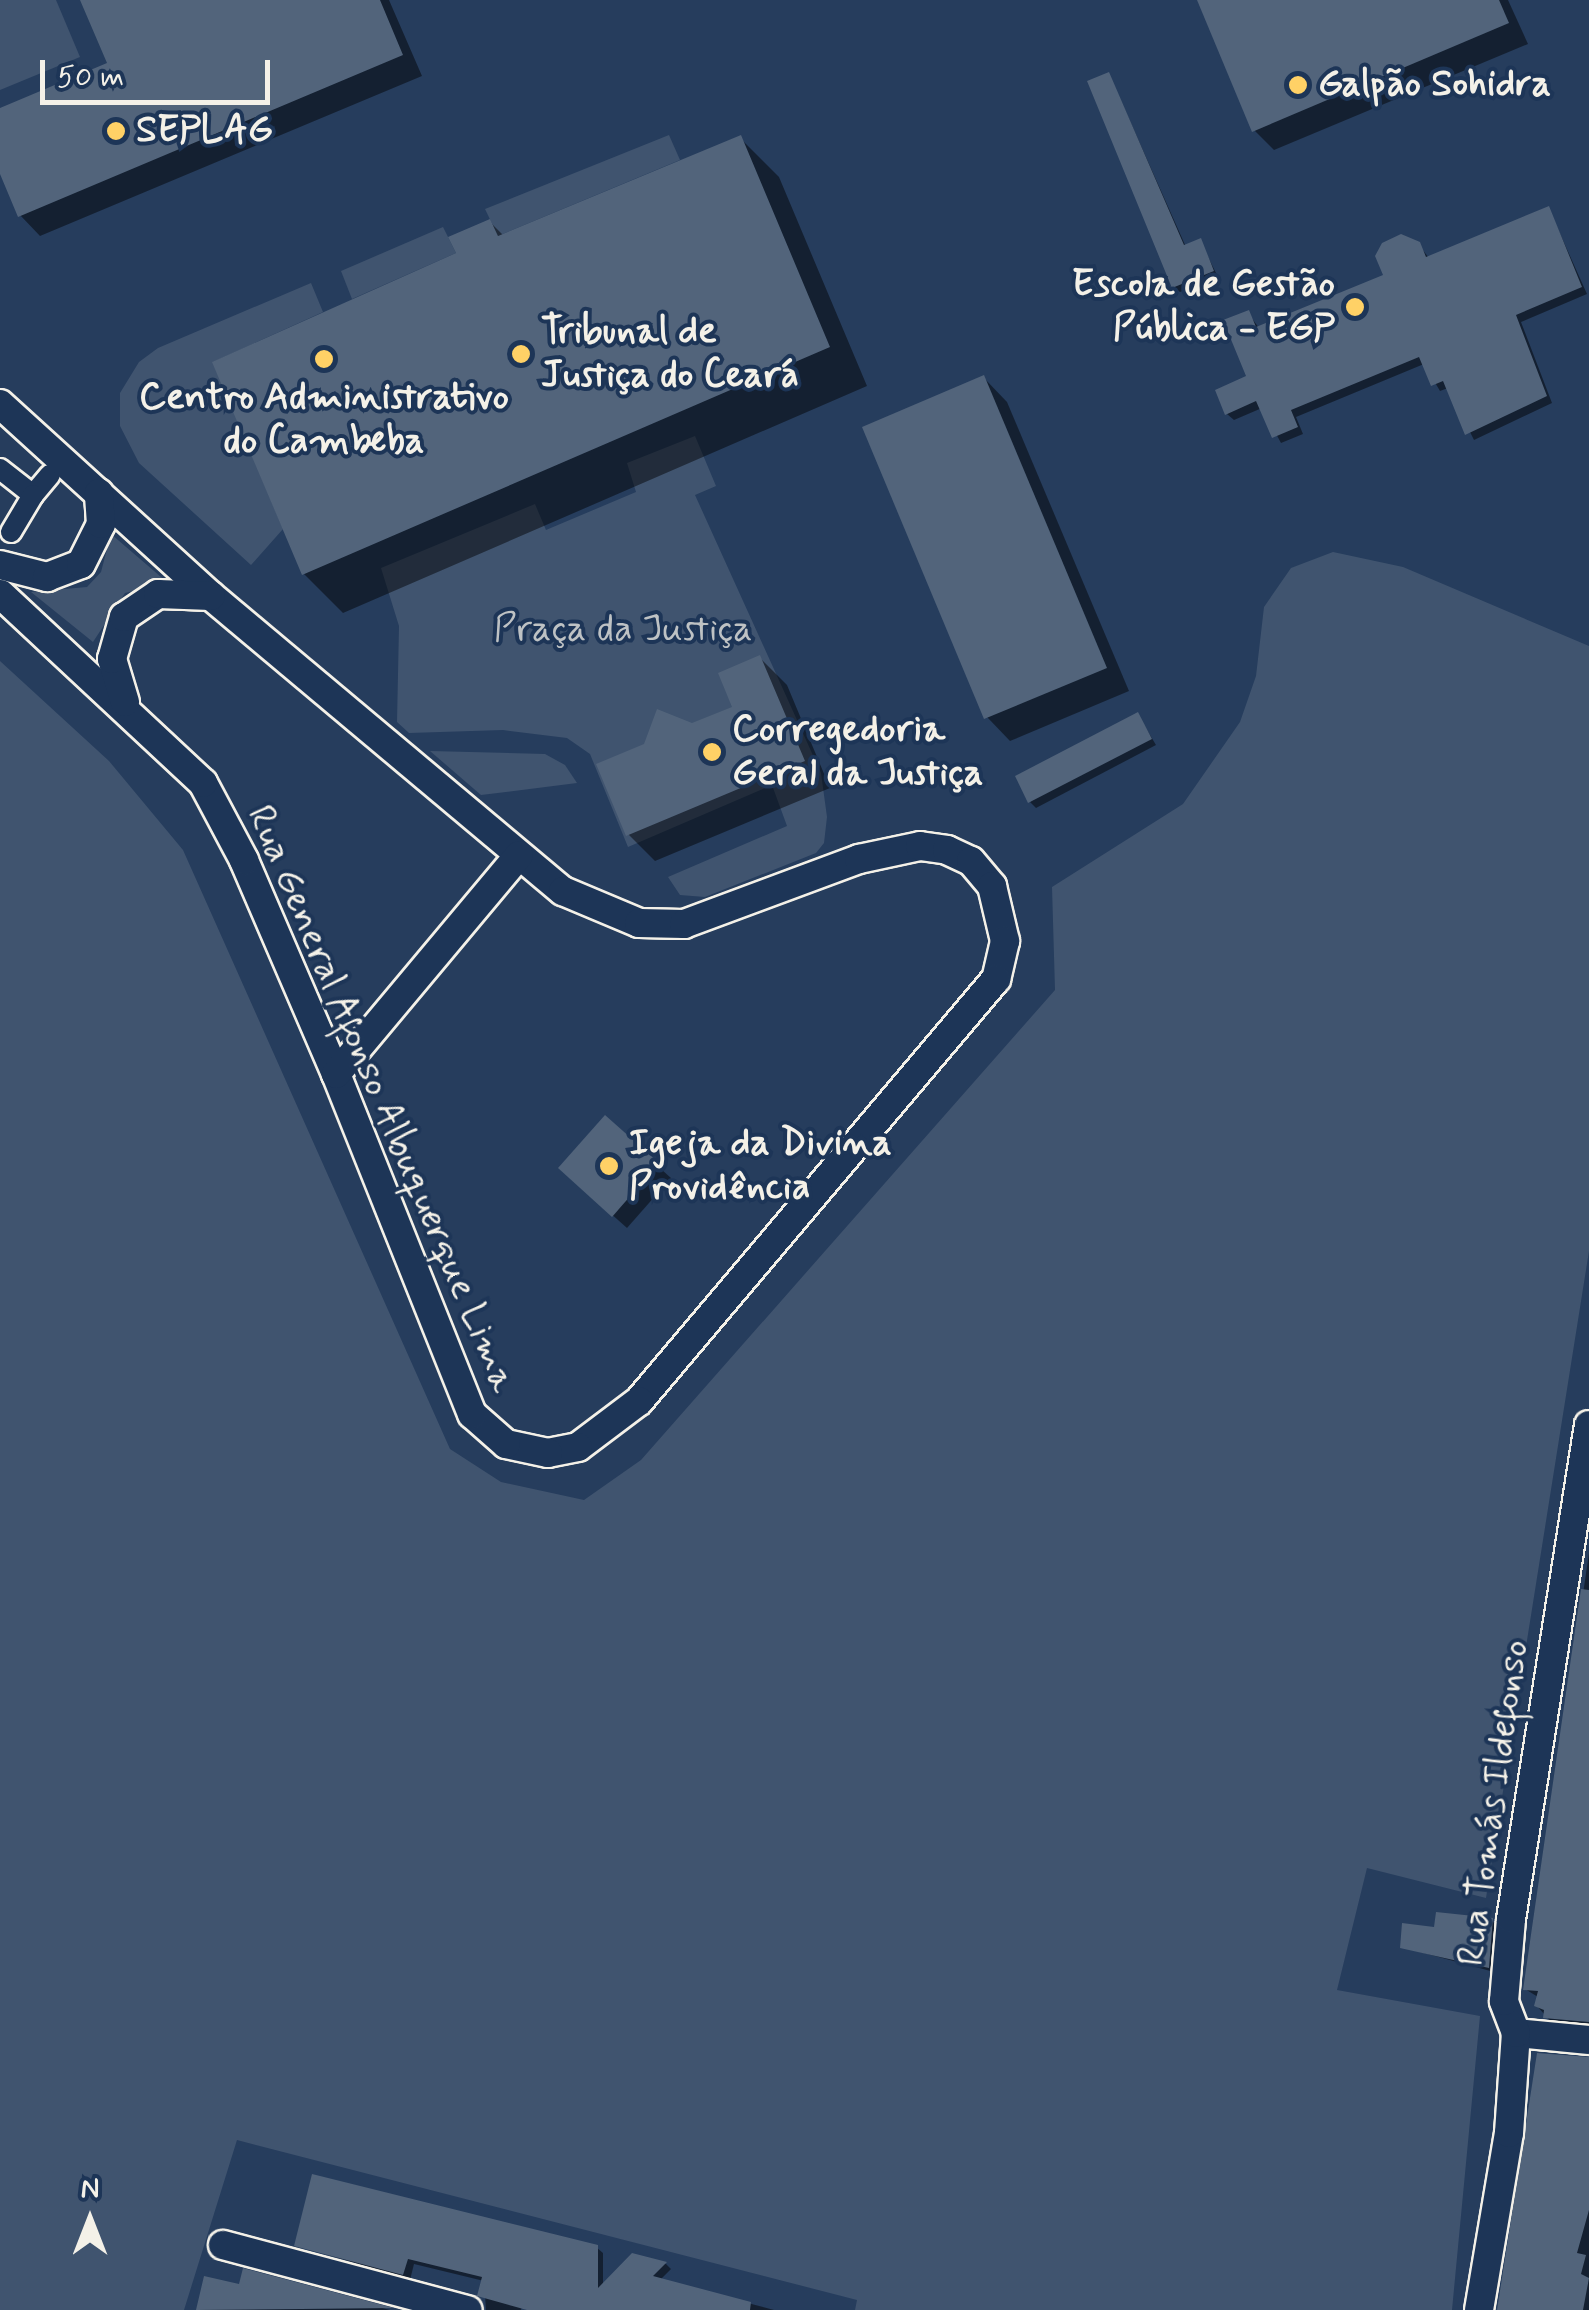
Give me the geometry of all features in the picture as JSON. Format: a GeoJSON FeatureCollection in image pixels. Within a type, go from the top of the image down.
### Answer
{"type":"FeatureCollection","features":[{"type":"Feature","properties":{"kind":"street","name":"Rua General Afonso Albuquerque Lima"},"geometry":{"type":"LineString","coordinates":[[0,404],[211,596],[518,855],[597,909],[639,923],[684,924],[859,859],[920,846],[947,850],[971,861],[992,886],[1006,941],[984,1000],[639,1401],[602,1435],[548,1454],[506,1444],[472,1414],[336,1074],[244,860],[203,783],[126,705],[0,594]]}},
{"type":"Feature","properties":{"kind":"street"},"geometry":{"type":"LineString","coordinates":[[0,469],[33,495]]}},
{"type":"Feature","properties":{"kind":"street"},"geometry":{"type":"LineString","coordinates":[[11,532],[50,475]]}},
{"type":"Feature","properties":{"kind":"street"},"geometry":{"type":"LineString","coordinates":[[0,565],[48,576],[81,564],[101,524],[99,493]]}},
{"type":"Feature","properties":{"kind":"street"},"geometry":{"type":"LineString","coordinates":[[126,705],[112,659],[124,617],[158,594],[211,596]]}},
{"type":"Feature","properties":{"kind":"street"},"geometry":{"type":"LineString","coordinates":[[336,1074],[518,855]]}},
{"type":"Feature","properties":{"kind":"street","name":"Rua Tomás Ildefonso"},"geometry":{"type":"LineString","coordinates":[[1479,2310],[1508,2133],[1516,2033],[1504,2001],[1510,1919],[1589,1426]]}},
{"type":"Feature","properties":{"kind":"street"},"geometry":{"type":"LineString","coordinates":[[1516,2033],[1589,2040]]}},
{"type":"Feature","properties":{"kind":"street"},"geometry":{"type":"LineString","coordinates":[[222,2244],[468,2310]]}},
{"type":"Feature","properties":{"kind":"green space"},"geometry":{"type":"Polygon","coordinates":[[[0,0],[56,0],[80,57],[0,90],[0,0]]]}},
{"type":"Feature","properties":{"kind":"green space"},"geometry":{"type":"Polygon","coordinates":[[[669,135],[680,160],[498,236],[485,209],[669,135]]]}},
{"type":"Feature","properties":{"kind":"green space"},"geometry":{"type":"Polygon","coordinates":[[[443,227],[456,253],[352,299],[341,271],[443,227]]]}},
{"type":"Feature","properties":{"kind":"green space"},"geometry":{"type":"Polygon","coordinates":[[[311,283],[323,312],[213,362],[283,529],[251,565],[139,463],[120,426],[120,393],[139,362],[158,348],[311,283]]]}},
{"type":"Feature","properties":{"kind":"green space","name":"Praça da Justiça"},"geometry":{"type":"Polygon","coordinates":[[[695,436],[716,486],[695,495],[821,773],[827,817],[824,843],[816,853],[705,897],[680,895],[668,877],[787,826],[772,785],[628,847],[590,754],[567,738],[503,730],[409,733],[397,722],[399,626],[381,568],[535,504],[546,530],[636,492],[627,463],[695,436]]]}},
{"type":"Feature","properties":{"kind":"green space"},"geometry":{"type":"Polygon","coordinates":[[[111,534],[168,583],[125,593],[93,642],[31,592],[87,587],[101,572],[111,534]]]}},
{"type":"Feature","properties":{"kind":"green space"},"geometry":{"type":"Polygon","coordinates":[[[1333,552],[1403,567],[1589,646],[1589,1251],[1486,1898],[1367,1868],[1337,1990],[1480,2016],[1452,2310],[855,2310],[857,2300],[237,2140],[184,2310],[0,2310],[0,661],[109,761],[183,850],[450,1449],[501,1482],[584,1500],[641,1460],[1055,990],[1052,887],[1183,804],[1240,722],[1256,676],[1264,607],[1291,568],[1333,552]]]}},
{"type":"Feature","properties":{"kind":"green space"},"geometry":{"type":"Polygon","coordinates":[[[430,751],[545,754],[565,765],[577,783],[481,795],[430,751]]]}},
{"type":"Feature","properties":{"kind":"building","name":"SEPLAG"},"geometry":{"type":"Polygon","coordinates":[[[80,0],[380,0],[403,55],[18,217],[0,174],[0,108],[107,63],[80,0]]]}},
{"type":"Feature","properties":{"kind":"building","name":"Galpão Sohidra"},"geometry":{"type":"Polygon","coordinates":[[[1197,0],[1499,0],[1509,23],[1252,132],[1197,0]]]}},
{"type":"Feature","properties":{"kind":"building"},"geometry":{"type":"Polygon","coordinates":[[[1109,72],[1184,245],[1201,238],[1214,271],[1172,288],[1087,81],[1109,72]]]}},
{"type":"Feature","properties":{"kind":"building","name":"Tribunal de Justiça do Ceará"},"geometry":{"type":"Polygon","coordinates":[[[741,135],[830,347],[302,575],[212,362],[456,253],[448,237],[490,219],[498,236],[741,135]]]}},
{"type":"Feature","properties":{"kind":"building","name":"Escola de Gestão Pública - EGP"},"geometry":{"type":"Polygon","coordinates":[[[1549,206],[1582,287],[1516,315],[1547,396],[1465,435],[1443,381],[1431,386],[1419,357],[1291,410],[1298,427],[1272,438],[1256,401],[1225,415],[1215,390],[1246,376],[1223,320],[1249,310],[1256,327],[1383,275],[1375,256],[1382,243],[1401,234],[1420,242],[1426,257],[1549,206]]]}},
{"type":"Feature","properties":{"kind":"building"},"geometry":{"type":"Polygon","coordinates":[[[984,375],[1107,668],[984,719],[862,427],[984,375]]]}},
{"type":"Feature","properties":{"kind":"building","name":"Corregedoria Geral da Justiça"},"geometry":{"type":"Polygon","coordinates":[[[760,655],[805,761],[626,836],[596,764],[644,744],[657,709],[692,723],[732,707],[718,673],[760,655]]]}},
{"type":"Feature","properties":{"kind":"building"},"geometry":{"type":"Polygon","coordinates":[[[1138,712],[1152,739],[1028,803],[1015,776],[1138,712]]]}},
{"type":"Feature","properties":{"kind":"building","name":"Igeja da Divina Providência"},"geometry":{"type":"Polygon","coordinates":[[[605,1115],[659,1163],[612,1217],[558,1168],[605,1115]]]}},
{"type":"Feature","properties":{"kind":"building"},"geometry":{"type":"Polygon","coordinates":[[[1581,1589],[1589,1590],[1589,2022],[1543,2018],[1544,2010],[1534,2006],[1538,1991],[1523,1990],[1581,1589]]]}},
{"type":"Feature","properties":{"kind":"building"},"geometry":{"type":"Polygon","coordinates":[[[1436,1912],[1493,1918],[1489,1968],[1400,1948],[1402,1923],[1434,1927],[1436,1912]]]}},
{"type":"Feature","properties":{"kind":"building"},"geometry":{"type":"Polygon","coordinates":[[[1537,2053],[1589,2057],[1589,2210],[1577,2253],[1586,2255],[1581,2274],[1589,2278],[1583,2310],[1497,2310],[1537,2053]]]}},
{"type":"Feature","properties":{"kind":"building"},"geometry":{"type":"Polygon","coordinates":[[[312,2174],[598,2245],[598,2288],[632,2253],[667,2262],[653,2276],[751,2302],[750,2310],[527,2310],[477,2296],[482,2277],[408,2259],[403,2275],[294,2246],[312,2174]]]}},
{"type":"Feature","properties":{"kind":"building"},"geometry":{"type":"Polygon","coordinates":[[[243,2268],[394,2308],[196,2310],[204,2276],[239,2284],[243,2268]]]}},
{"type":"Feature","properties":{"kind":"place","name":"Galpão Sohidra"},"geometry":{"type":"Point","coordinates":[1298,85]}},
{"type":"Feature","properties":{"kind":"place","name":"SEPLAG"},"geometry":{"type":"Point","coordinates":[116,131]}},
{"type":"Feature","properties":{"kind":"place","name":"Escola de Gestão Pública - EGP"},"geometry":{"type":"Point","coordinates":[1355,307]}},
{"type":"Feature","properties":{"kind":"place","name":"Tribunal de Justiça do Ceará"},"geometry":{"type":"Point","coordinates":[521,354]}},
{"type":"Feature","properties":{"kind":"place","name":"Centro Administrativo do Cambeba"},"geometry":{"type":"Point","coordinates":[324,359]}},
{"type":"Feature","properties":{"kind":"place","name":"Corregedoria Geral da Justiça"},"geometry":{"type":"Point","coordinates":[712,752]}},
{"type":"Feature","properties":{"kind":"place","name":"Igeja da Divina Providência"},"geometry":{"type":"Point","coordinates":[609,1166]}}]}
